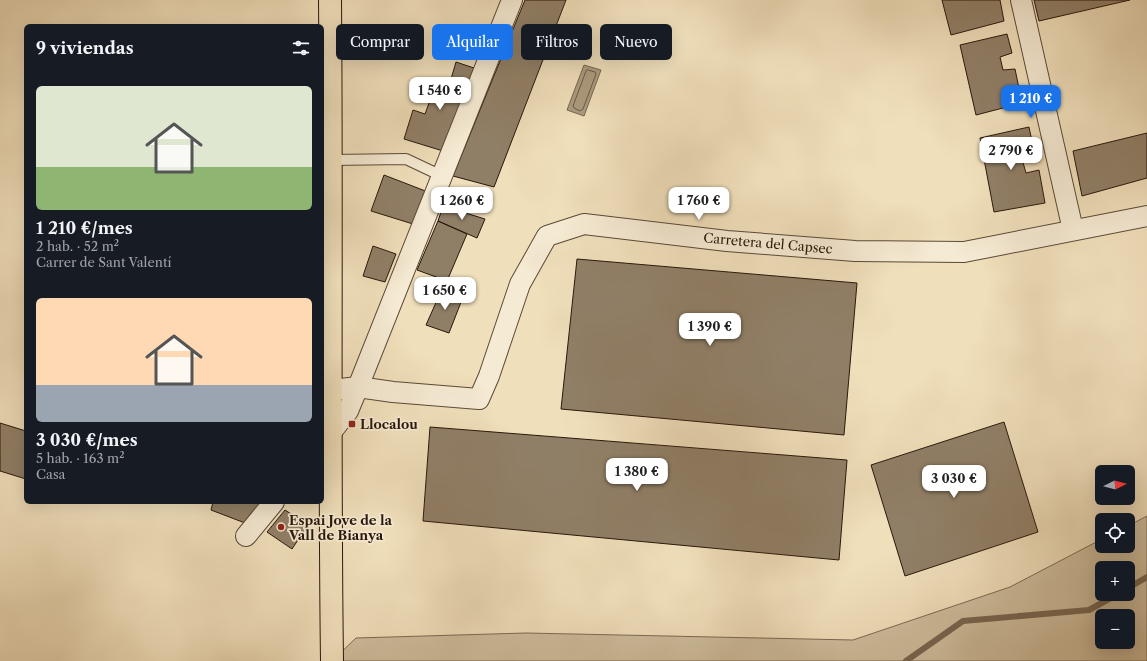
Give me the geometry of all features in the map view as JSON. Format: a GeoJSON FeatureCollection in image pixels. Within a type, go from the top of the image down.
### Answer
{"type":"FeatureCollection","features":[{"type":"Feature","properties":{"kind":"main road"},"geometry":{"type":"LineString","coordinates":[[330,0],[331,390],[326,438],[330,500],[332,660]]}},
{"type":"Feature","properties":{"kind":"street"},"geometry":{"type":"LineString","coordinates":[[326,438],[348,411],[512,0]]}},
{"type":"Feature","properties":{"kind":"street"},"geometry":{"type":"LineString","coordinates":[[1021,0],[1073,230]]}},
{"type":"Feature","properties":{"kind":"street","name":"Carretera del Capsec"},"geometry":{"type":"LineString","coordinates":[[331,390],[358,387],[393,392],[479,399],[489,376],[520,284],[547,236],[584,224],[727,241],[863,251],[964,252],[1147,216]]}},
{"type":"Feature","properties":{"kind":"street"},"geometry":{"type":"LineString","coordinates":[[246,536],[272,504]]}},
{"type":"Feature","properties":{"kind":"lane"},"geometry":{"type":"LineString","coordinates":[[331,160],[406,159],[442,176]]}},
{"type":"Feature","properties":{"kind":"shaded area"},"geometry":{"type":"Polygon","coordinates":[[[1147,516],[1147,661],[332,661],[356,638],[526,633],[853,640],[1010,587],[1095,543],[1095,553],[1135,553],[1135,522],[1147,516]]]}},
{"type":"Feature","properties":{"kind":"water"},"geometry":{"type":"Polygon","coordinates":[[[584,65],[601,70],[584,116],[567,110],[584,65]]]}},
{"type":"Feature","properties":{"kind":"building"},"geometry":{"type":"Polygon","coordinates":[[[525,0],[566,0],[557,24],[521,24],[521,60],[543,60],[494,187],[453,176],[500,60],[513,60],[513,29],[525,0]]]}},
{"type":"Feature","properties":{"kind":"building"},"geometry":{"type":"Polygon","coordinates":[[[942,0],[1000,0],[1004,21],[951,35],[942,0]]]}},
{"type":"Feature","properties":{"kind":"building"},"geometry":{"type":"Polygon","coordinates":[[[1034,0],[1130,0],[1039,21],[1034,0]]]}},
{"type":"Feature","properties":{"kind":"building"},"geometry":{"type":"Polygon","coordinates":[[[1007,34],[1012,53],[1000,57],[1003,70],[1015,69],[1022,103],[976,115],[960,45],[1007,34]]]}},
{"type":"Feature","properties":{"kind":"building"},"geometry":{"type":"Polygon","coordinates":[[[456,62],[474,68],[443,151],[404,139],[413,110],[425,114],[436,84],[449,86],[456,62]]]}},
{"type":"Feature","properties":{"kind":"building"},"geometry":{"type":"Polygon","coordinates":[[[1029,127],[1035,156],[1022,159],[1026,173],[1039,170],[1045,203],[994,212],[980,138],[1029,127]]]}},
{"type":"Feature","properties":{"kind":"building"},"geometry":{"type":"Polygon","coordinates":[[[1147,133],[1147,178],[1082,196],[1073,151],[1147,133]]]}},
{"type":"Feature","properties":{"kind":"building"},"geometry":{"type":"Polygon","coordinates":[[[384,175],[428,192],[413,224],[371,211],[384,175]]]}},
{"type":"Feature","properties":{"kind":"building"},"geometry":{"type":"Polygon","coordinates":[[[443,206],[485,219],[477,238],[438,221],[443,206]]]}},
{"type":"Feature","properties":{"kind":"building"},"geometry":{"type":"Polygon","coordinates":[[[438,221],[467,234],[447,281],[417,270],[438,221]]]}},
{"type":"Feature","properties":{"kind":"building"},"geometry":{"type":"Polygon","coordinates":[[[373,246],[396,254],[385,282],[363,276],[373,246]]]}},
{"type":"Feature","properties":{"kind":"building"},"geometry":{"type":"Polygon","coordinates":[[[577,259],[857,283],[844,435],[561,409],[577,259]]]}},
{"type":"Feature","properties":{"kind":"building"},"geometry":{"type":"Polygon","coordinates":[[[442,289],[463,297],[449,333],[426,325],[442,289]]]}},
{"type":"Feature","properties":{"kind":"building"},"geometry":{"type":"Polygon","coordinates":[[[1004,422],[1038,532],[905,576],[871,465],[1004,422]]]}},
{"type":"Feature","properties":{"kind":"building"},"geometry":{"type":"Polygon","coordinates":[[[0,423],[24,430],[24,478],[0,471],[0,423]]]}},
{"type":"Feature","properties":{"kind":"building"},"geometry":{"type":"Polygon","coordinates":[[[430,427],[847,460],[839,560],[423,521],[430,427]]]}},
{"type":"Feature","properties":{"kind":"building"},"geometry":{"type":"Polygon","coordinates":[[[212,504],[259,504],[245,523],[211,510],[212,504]]]}},
{"type":"Feature","properties":{"kind":"building"},"geometry":{"type":"Polygon","coordinates":[[[285,510],[308,525],[292,549],[267,532],[285,510]]]}},
{"type":"Feature","properties":{"kind":"waterway"},"geometry":{"type":"LineString","coordinates":[[1135,584],[1147,577]]}},
{"type":"Feature","properties":{"kind":"waterway"},"geometry":{"type":"LineString","coordinates":[[906,661],[963,621],[1089,610],[1105,601]]}},
{"type":"Feature","properties":{"kind":"place","name":"Llocalou"},"geometry":{"type":"Point","coordinates":[352,424]}},
{"type":"Feature","properties":{"kind":"place","name":"Espai Jove de la Vall de Bianya"},"geometry":{"type":"Point","coordinates":[281,527]}}]}
